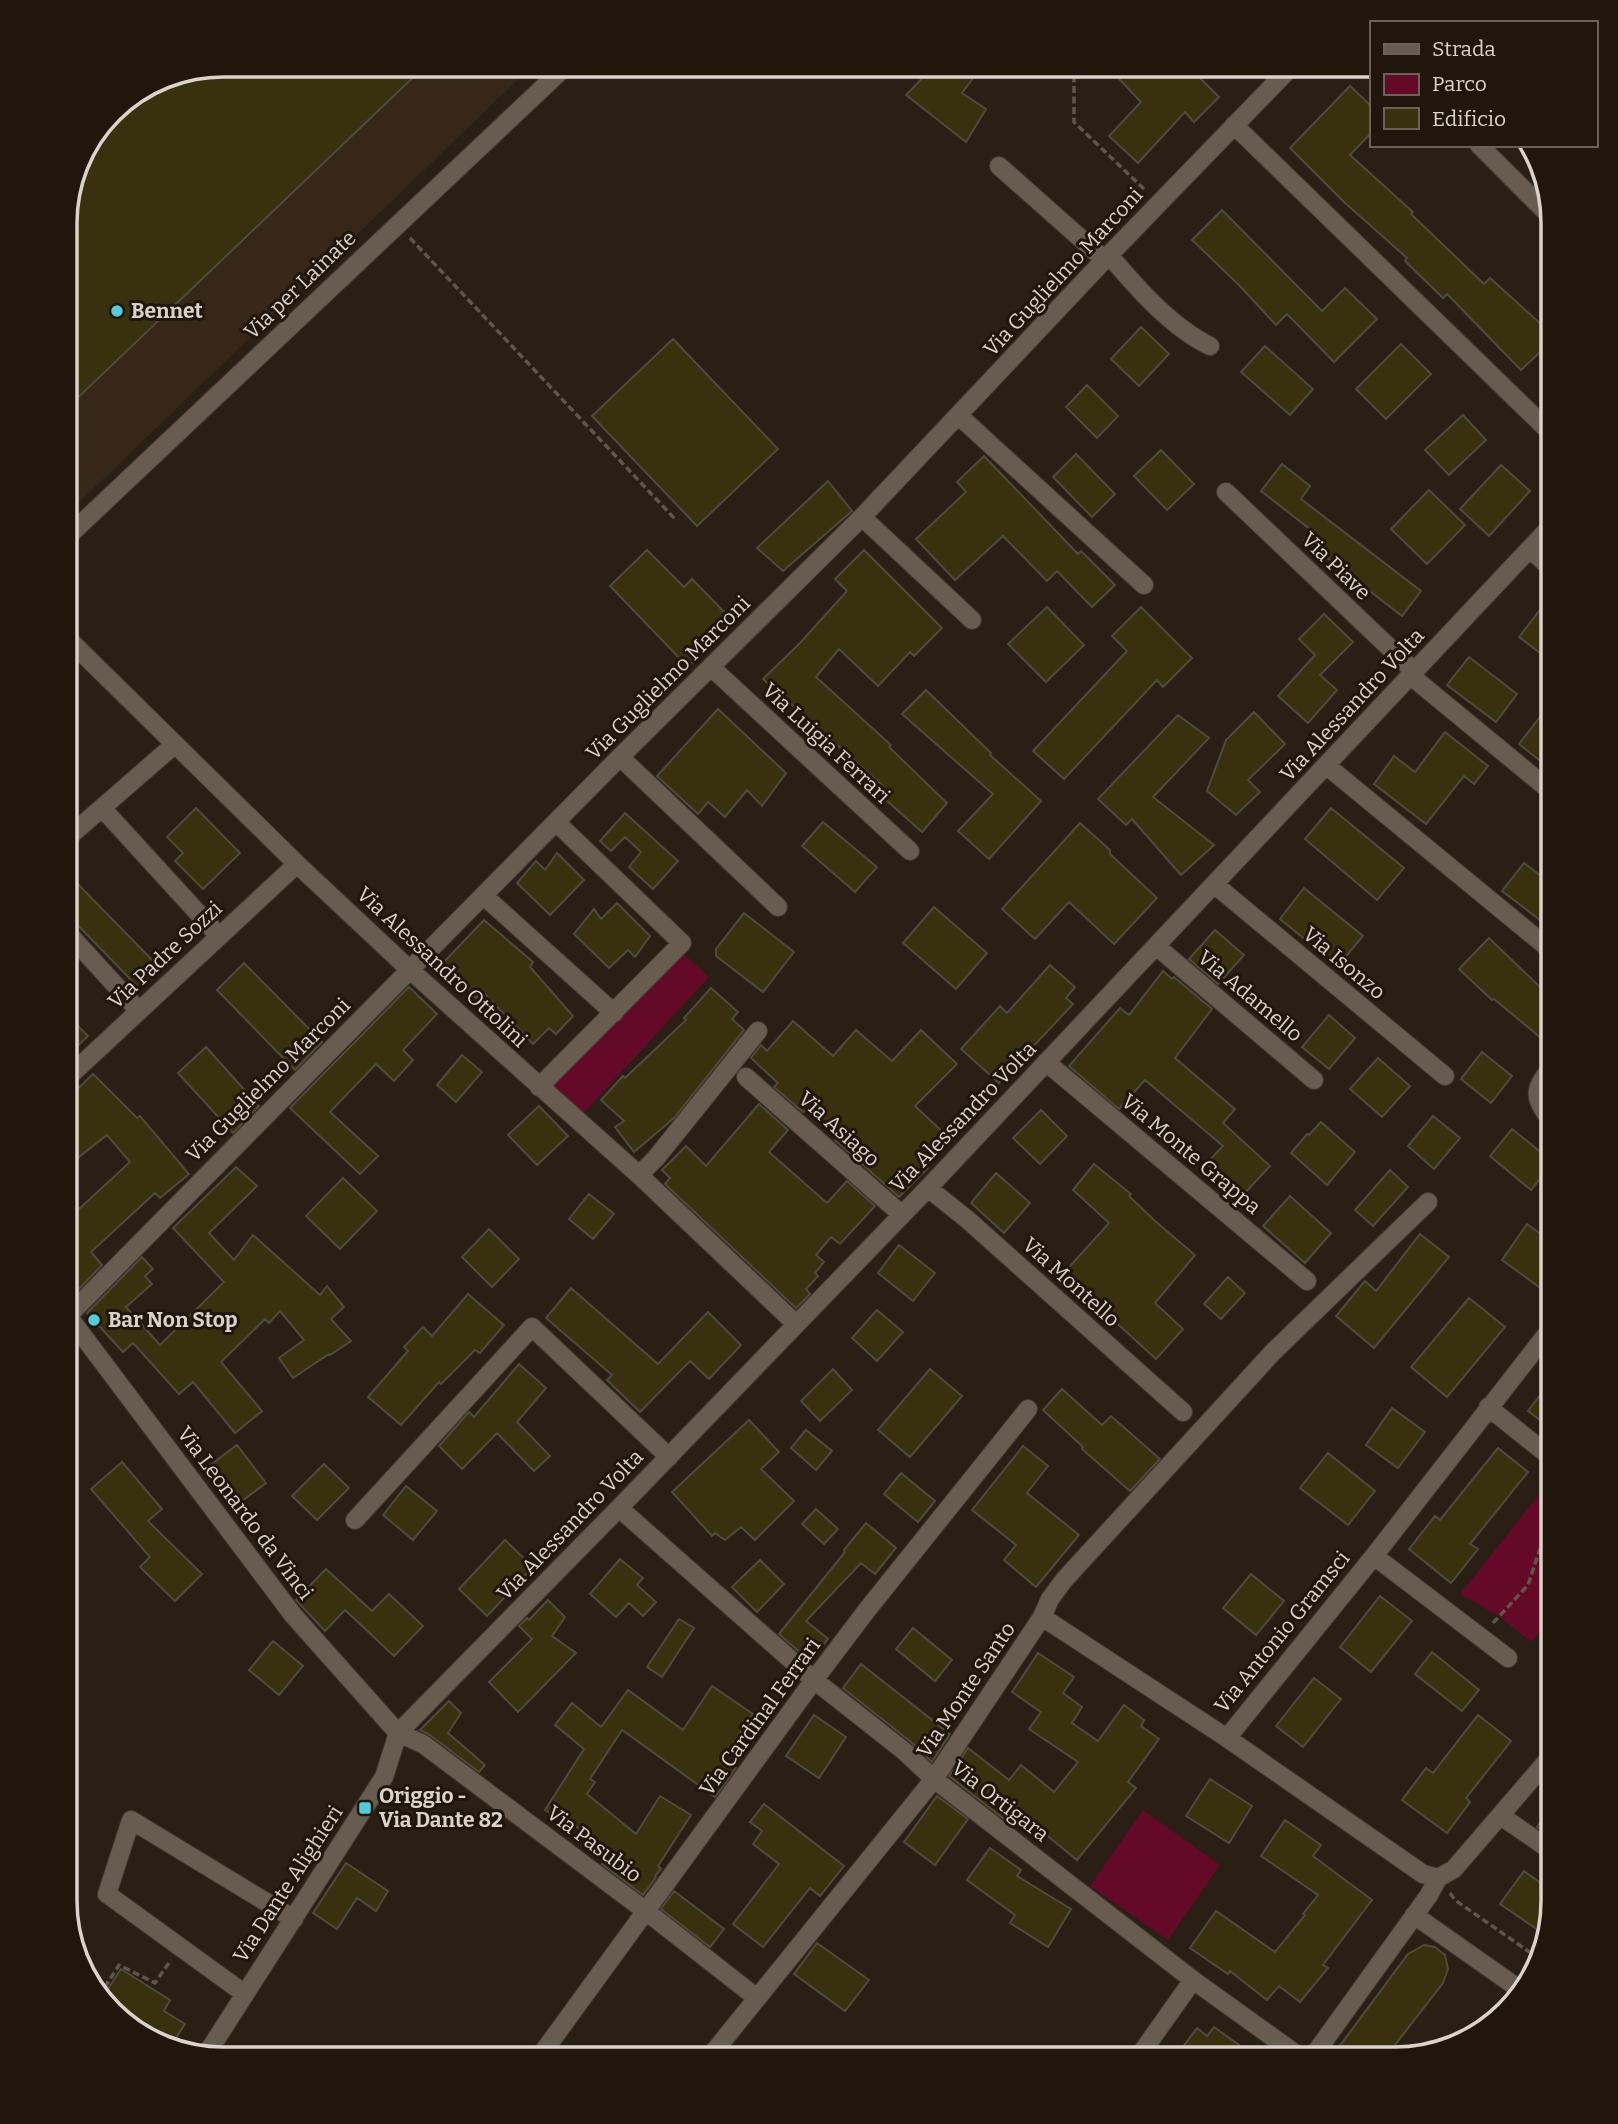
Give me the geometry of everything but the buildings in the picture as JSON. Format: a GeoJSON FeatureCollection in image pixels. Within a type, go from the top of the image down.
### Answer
{"type":"FeatureCollection","features":[{"type":"Feature","properties":{"kind":"street","name":"Via per Lainate"},"geometry":{"type":"LineString","coordinates":[[77,528],[554,77]]}},
{"type":"Feature","properties":{"kind":"street","name":"Via Guglielmo Marconi"},"geometry":{"type":"LineString","coordinates":[[77,1305],[862,517],[1281,77]]}},
{"type":"Feature","properties":{"kind":"street"},"geometry":{"type":"LineString","coordinates":[[1234,125],[1541,423]]}},
{"type":"Feature","properties":{"kind":"street"},"geometry":{"type":"LineString","coordinates":[[1481,147],[1540,206]]}},
{"type":"Feature","properties":{"kind":"street"},"geometry":{"type":"LineString","coordinates":[[999,166],[1107,257],[1173,321],[1193,338],[1210,346]]}},
{"type":"Feature","properties":{"kind":"street"},"geometry":{"type":"LineString","coordinates":[[958,415],[1144,585]]}},
{"type":"Feature","properties":{"kind":"street","name":"Via Piave"},"geometry":{"type":"LineString","coordinates":[[1226,492],[1413,674],[1541,783]]}},
{"type":"Feature","properties":{"kind":"street"},"geometry":{"type":"LineString","coordinates":[[862,517],[972,620]]}},
{"type":"Feature","properties":{"kind":"street","name":"Via Alessandro Volta"},"geometry":{"type":"LineString","coordinates":[[398,1733],[928,1188],[1541,537]]}},
{"type":"Feature","properties":{"kind":"street"},"geometry":{"type":"LineString","coordinates":[[1530,549],[1541,559]]}},
{"type":"Feature","properties":{"kind":"street","name":"Via Alessandro Ottolini"},"geometry":{"type":"LineString","coordinates":[[77,648],[409,970],[639,1175],[796,1324]]}},
{"type":"Feature","properties":{"kind":"street","name":"Via Luigia Ferrari"},"geometry":{"type":"LineString","coordinates":[[712,668],[909,851]]}},
{"type":"Feature","properties":{"kind":"street"},"geometry":{"type":"LineString","coordinates":[[77,830],[174,745]]}},
{"type":"Feature","properties":{"kind":"street"},"geometry":{"type":"LineString","coordinates":[[620,757],[778,907]]}},
{"type":"Feature","properties":{"kind":"street"},"geometry":{"type":"LineString","coordinates":[[1327,766],[1541,942]]}},
{"type":"Feature","properties":{"kind":"street"},"geometry":{"type":"LineString","coordinates":[[102,808],[219,936]]}},
{"type":"Feature","properties":{"kind":"street"},"geometry":{"type":"LineString","coordinates":[[539,1087],[682,943],[556,822]]}},
{"type":"Feature","properties":{"kind":"street","name":"Via Padre Sozzi"},"geometry":{"type":"LineString","coordinates":[[77,1069],[297,864]]}},
{"type":"Feature","properties":{"kind":"street","name":"Via Isonzo"},"geometry":{"type":"LineString","coordinates":[[1214,884],[1445,1076]]}},
{"type":"Feature","properties":{"kind":"street"},"geometry":{"type":"LineString","coordinates":[[484,896],[614,1013]]}},
{"type":"Feature","properties":{"kind":"street"},"geometry":{"type":"LineString","coordinates":[[77,943],[139,1011]]}},
{"type":"Feature","properties":{"kind":"street","name":"Via Adamello"},"geometry":{"type":"LineString","coordinates":[[1156,946],[1314,1080]]}},
{"type":"Feature","properties":{"kind":"street"},"geometry":{"type":"LineString","coordinates":[[639,1175],[656,1158],[758,1031]]}},
{"type":"Feature","properties":{"kind":"street","name":"Via Monte Grappa"},"geometry":{"type":"LineString","coordinates":[[1046,1062],[1307,1281]]}},
{"type":"Feature","properties":{"kind":"street","name":"Via Asiago"},"geometry":{"type":"LineString","coordinates":[[746,1077],[901,1214]]}},
{"type":"Feature","properties":{"kind":"street"},"geometry":{"type":"LineString","coordinates":[[1541,1079],[1537,1091],[1541,1105]]}},
{"type":"Feature","properties":{"kind":"street","name":"Via Montello"},"geometry":{"type":"LineString","coordinates":[[928,1188],[968,1220],[1183,1412]]}},
{"type":"Feature","properties":{"kind":"street"},"geometry":{"type":"LineString","coordinates":[[1042,1617],[1050,1599],[1064,1580],[1255,1371],[1428,1202]]}},
{"type":"Feature","properties":{"kind":"street"},"geometry":{"type":"LineString","coordinates":[[355,1520],[532,1327],[669,1457]]}},
{"type":"Feature","properties":{"kind":"street","name":"Via Leonardo da Vinci"},"geometry":{"type":"LineString","coordinates":[[77,1330],[293,1615],[398,1733]]}},
{"type":"Feature","properties":{"kind":"street","name":"Via Antonio Gramsci"},"geometry":{"type":"LineString","coordinates":[[1227,1738],[1374,1556],[1541,1341]]}},
{"type":"Feature","properties":{"kind":"street"},"geometry":{"type":"LineString","coordinates":[[1488,1407],[1541,1449]]}},
{"type":"Feature","properties":{"kind":"street","name":"Via Cardinal Ferrari"},"geometry":{"type":"LineString","coordinates":[[547,2047],[814,1680],[1028,1409]]}},
{"type":"Feature","properties":{"kind":"street","name":"Via Ortigara"},"geometry":{"type":"LineString","coordinates":[[619,1508],[814,1680],[904,1751],[934,1779],[1193,1980],[1286,2047]]}},
{"type":"Feature","properties":{"kind":"street","name":"Via Antonio Gramsci"},"geometry":{"type":"LineString","coordinates":[[1374,1556],[1508,1658]]}},
{"type":"Feature","properties":{"kind":"street","name":"Via Monte Santo"},"geometry":{"type":"LineString","coordinates":[[718,2047],[934,1779],[1042,1617],[1227,1738],[1423,1874],[1438,1878]]}},
{"type":"Feature","properties":{"kind":"street","name":"Via Pasubio"},"geometry":{"type":"LineString","coordinates":[[398,1733],[423,1744],[757,1998]]}},
{"type":"Feature","properties":{"kind":"street","name":"Via Dante Alighieri"},"geometry":{"type":"LineString","coordinates":[[212,2046],[384,1777],[398,1733]]}},
{"type":"Feature","properties":{"kind":"street"},"geometry":{"type":"LineString","coordinates":[[1320,2047],[1438,1878],[1454,1869],[1541,1768]]}},
{"type":"Feature","properties":{"kind":"street"},"geometry":{"type":"LineString","coordinates":[[1501,1816],[1541,1844]]}},
{"type":"Feature","properties":{"kind":"street"},"geometry":{"type":"LineString","coordinates":[[245,1994],[107,1895],[131,1820],[294,1919]]}},
{"type":"Feature","properties":{"kind":"street"},"geometry":{"type":"LineString","coordinates":[[1414,1915],[1514,1985]]}},
{"type":"Feature","properties":{"kind":"street"},"geometry":{"type":"LineString","coordinates":[[1146,2047],[1193,1980]]}},
{"type":"Feature","properties":{"kind":"path"},"geometry":{"type":"LineString","coordinates":[[1074,77],[1074,122],[1158,204]]}},
{"type":"Feature","properties":{"kind":"path"},"geometry":{"type":"LineString","coordinates":[[396,224],[675,519]]}},
{"type":"Feature","properties":{"kind":"path"},"geometry":{"type":"LineString","coordinates":[[1480,1637],[1528,1585],[1541,1546]]}},
{"type":"Feature","properties":{"kind":"path"},"geometry":{"type":"LineString","coordinates":[[1438,1878],[1455,1900],[1531,1953]]}},
{"type":"Feature","properties":{"kind":"path"},"geometry":{"type":"LineString","coordinates":[[105,1987],[118,1965],[156,1983],[180,1947]]}},
{"type":"Feature","properties":{"kind":"shaded area"},"geometry":{"type":"Polygon","coordinates":[[[214,77],[521,77],[77,504],[78,204],[92,159],[107,134],[127,113],[167,88],[214,77]]]}},
{"type":"Feature","properties":{"kind":"green space"},"geometry":{"type":"Polygon","coordinates":[[[678,949],[709,977],[580,1117],[549,1088],[678,949]]]}},
{"type":"Feature","properties":{"kind":"green space"},"geometry":{"type":"Polygon","coordinates":[[[1541,1492],[1541,1630],[1531,1642],[1499,1616],[1460,1594],[1541,1492]]]}},
{"type":"Feature","properties":{"kind":"green space"},"geometry":{"type":"Polygon","coordinates":[[[1143,1810],[1220,1865],[1168,1940],[1090,1886],[1143,1810]]]}},
{"type":"Feature","properties":{"kind":"place","name":"Bennet"},"geometry":{"type":"Point","coordinates":[117,311]}},
{"type":"Feature","properties":{"kind":"place","name":"Bar Non Stop"},"geometry":{"type":"Point","coordinates":[94,1320]}},
{"type":"Feature","properties":{"kind":"place","name":"Origgio - Via Dante 82"},"geometry":{"type":"Point","coordinates":[365,1808]}}]}
